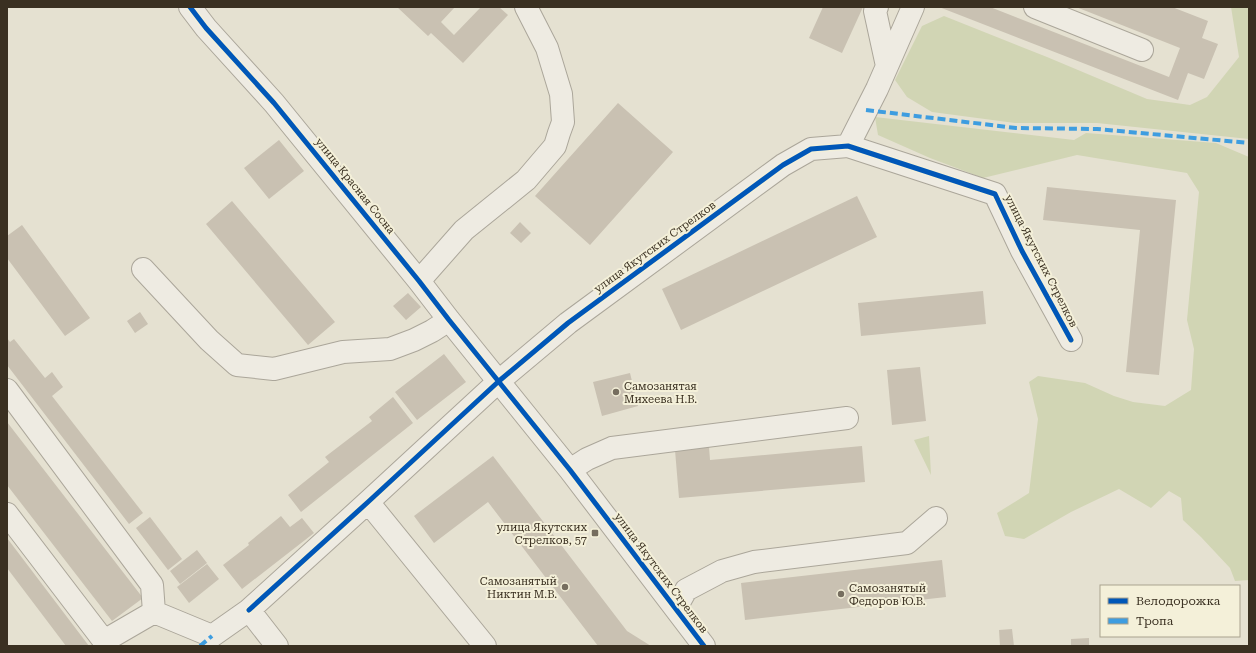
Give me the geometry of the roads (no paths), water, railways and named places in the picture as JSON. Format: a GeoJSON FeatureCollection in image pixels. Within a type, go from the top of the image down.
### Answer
{"type":"FeatureCollection","features":[{"type":"Feature","properties":{"kind":"street","name":"улица Красная Сосна"},"geometry":{"type":"LineString","coordinates":[[190,7],[206,28],[274,103],[499,381]]}},
{"type":"Feature","properties":{"kind":"street"},"geometry":{"type":"LineString","coordinates":[[419,281],[464,230],[526,180],[555,146],[563,122],[562,94],[547,48],[526,7]]}},
{"type":"Feature","properties":{"kind":"street"},"geometry":{"type":"LineString","coordinates":[[877,7],[875,11],[887,66]]}},
{"type":"Feature","properties":{"kind":"street"},"geometry":{"type":"LineString","coordinates":[[848,146],[877,89],[913,7]]}},
{"type":"Feature","properties":{"kind":"street"},"geometry":{"type":"LineString","coordinates":[[1035,7],[1142,50]]}},
{"type":"Feature","properties":{"kind":"street","name":"улица Якутских Стрелков"},"geometry":{"type":"LineString","coordinates":[[704,646],[570,470],[499,381],[568,323],[783,165],[811,149],[848,146],[995,194],[1022,250],[1071,340]]}},
{"type":"Feature","properties":{"kind":"street"},"geometry":{"type":"LineString","coordinates":[[143,269],[210,340],[237,365],[274,369],[343,352],[390,349],[414,340],[449,320]]}},
{"type":"Feature","properties":{"kind":"street"},"geometry":{"type":"LineString","coordinates":[[154,612],[212,636],[249,610],[499,381]]}},
{"type":"Feature","properties":{"kind":"street"},"geometry":{"type":"LineString","coordinates":[[7,390],[152,585],[154,612]]}},
{"type":"Feature","properties":{"kind":"street"},"geometry":{"type":"LineString","coordinates":[[570,470],[587,459],[612,448],[847,418]]}},
{"type":"Feature","properties":{"kind":"street"},"geometry":{"type":"LineString","coordinates":[[368,502],[485,646]]}},
{"type":"Feature","properties":{"kind":"street"},"geometry":{"type":"LineString","coordinates":[[7,514],[104,641],[154,612]]}},
{"type":"Feature","properties":{"kind":"street"},"geometry":{"type":"LineString","coordinates":[[676,608],[686,590],[722,571],[754,562],[908,543],[936,518]]}},
{"type":"Feature","properties":{"kind":"street"},"geometry":{"type":"LineString","coordinates":[[249,610],[277,646]]}},
{"type":"Feature","properties":{"kind":"place","name":"Самозанятая Михеева Н.В."},"geometry":{"type":"Point","coordinates":[616,392]}},
{"type":"Feature","properties":{"kind":"place","name":"улица Якутских Стрелков, 57"},"geometry":{"type":"Point","coordinates":[595,533]}},
{"type":"Feature","properties":{"kind":"place","name":"Самозанятый Никтин М.В."},"geometry":{"type":"Point","coordinates":[565,587]}},
{"type":"Feature","properties":{"kind":"place","name":"Самозанятый Федоров Ю.В."},"geometry":{"type":"Point","coordinates":[841,594]}}]}
